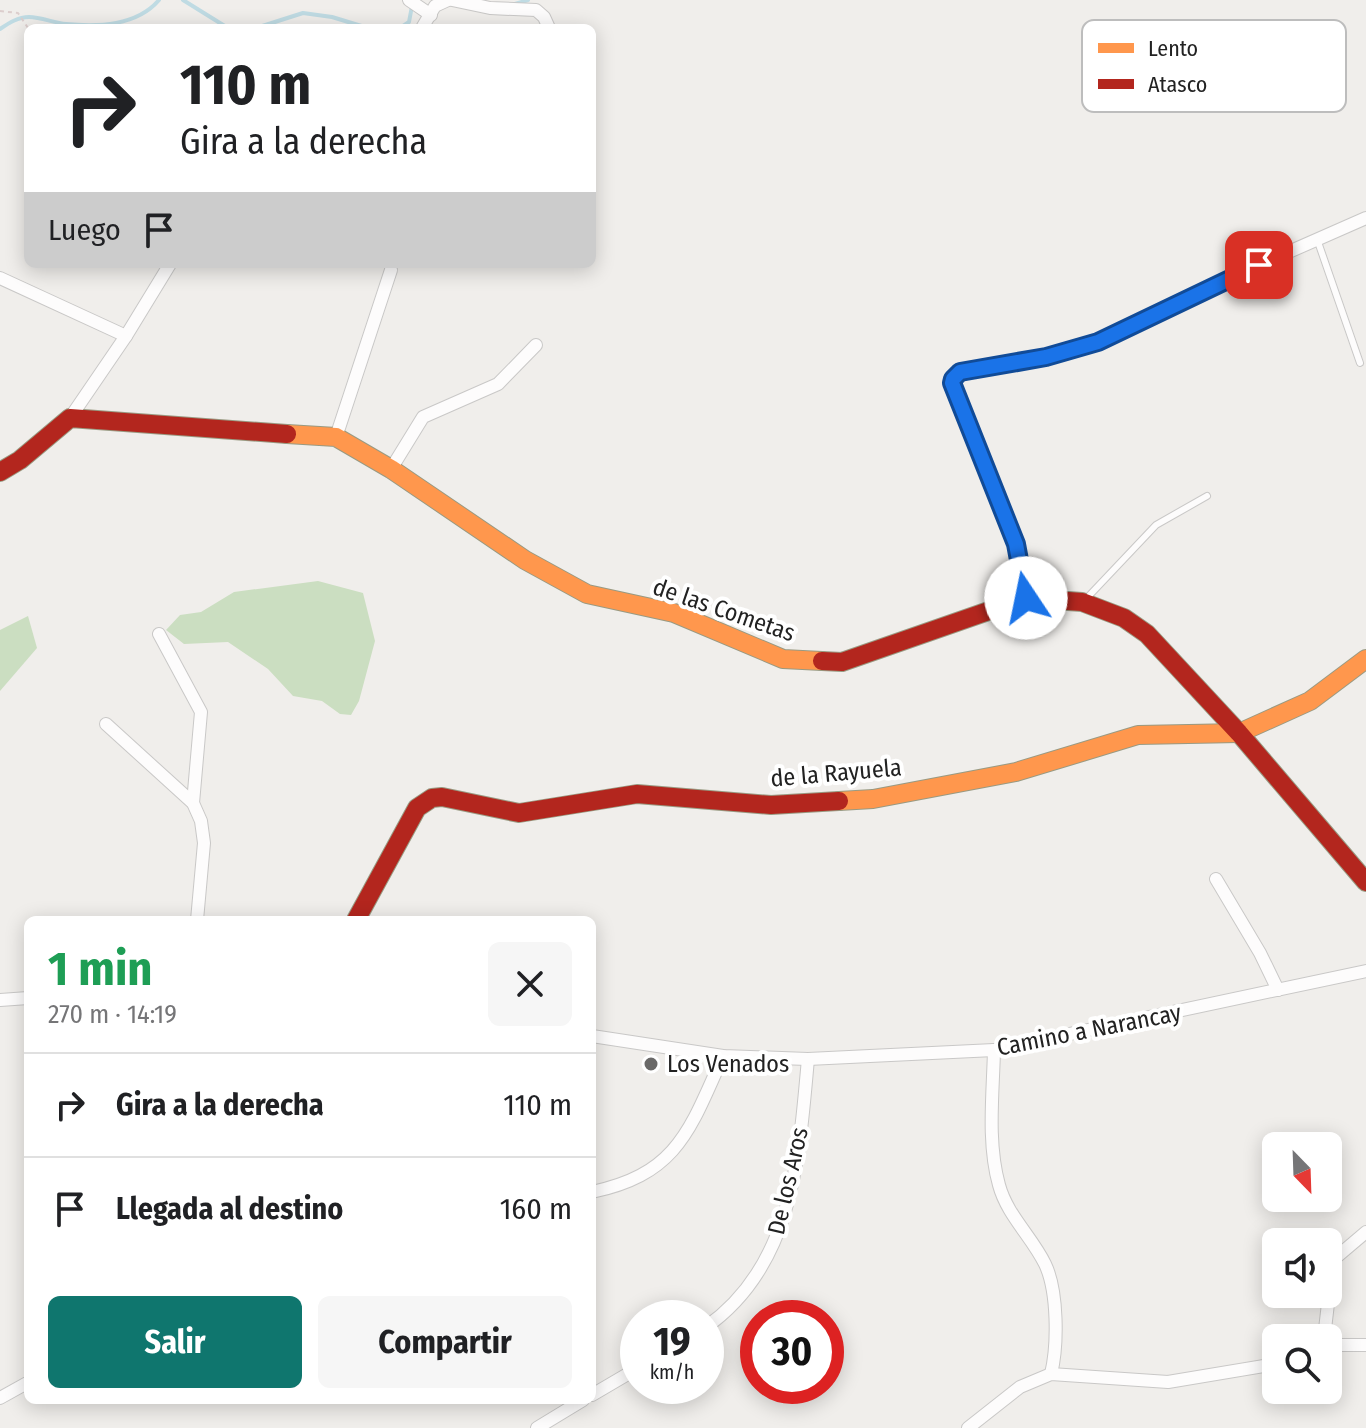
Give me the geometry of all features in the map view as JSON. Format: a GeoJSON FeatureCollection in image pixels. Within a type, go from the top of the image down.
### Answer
{"type":"FeatureCollection","features":[{"type":"Feature","properties":{"kind":"street"},"geometry":{"type":"LineString","coordinates":[[425,24],[435,6],[450,0],[490,8],[536,10],[547,24]]}},
{"type":"Feature","properties":{"kind":"street"},"geometry":{"type":"LineString","coordinates":[[413,3],[431,15]]}},
{"type":"Feature","properties":{"kind":"street"},"geometry":{"type":"LineString","coordinates":[[1026,598],[1016,544],[953,379],[960,372],[1046,357],[1098,342],[1200,291],[1366,218]]}},
{"type":"Feature","properties":{"kind":"street"},"geometry":{"type":"LineString","coordinates":[[0,472],[20,460],[70,418],[168,268]]}},
{"type":"Feature","properties":{"kind":"street"},"geometry":{"type":"LineString","coordinates":[[336,437],[391,270]]}},
{"type":"Feature","properties":{"kind":"street"},"geometry":{"type":"LineString","coordinates":[[0,278],[126,336]]}},
{"type":"Feature","properties":{"kind":"street"},"geometry":{"type":"LineString","coordinates":[[391,469],[423,417],[503,381],[536,345]]}},
{"type":"Feature","properties":{"kind":"street","name":"de las Cometas"},"geometry":{"type":"LineString","coordinates":[[70,418],[336,437],[391,469],[525,560],[587,594],[674,613],[783,659],[842,662],[1026,598],[1082,602],[1124,618],[1147,634],[1239,733],[1366,882]]}},
{"type":"Feature","properties":{"kind":"street"},"geometry":{"type":"LineString","coordinates":[[159,634],[201,712],[193,803]]}},
{"type":"Feature","properties":{"kind":"street","name":"de la Rayuela"},"geometry":{"type":"LineString","coordinates":[[358,916],[417,808],[432,798],[442,797],[519,813],[637,794],[771,805],[873,799],[1016,772],[1138,735],[1239,733],[1310,701],[1366,659]]}},
{"type":"Feature","properties":{"kind":"street"},"geometry":{"type":"LineString","coordinates":[[106,724],[193,803],[201,821],[204,843],[197,916]]}},
{"type":"Feature","properties":{"kind":"street"},"geometry":{"type":"LineString","coordinates":[[1216,879],[1278,990]]}},
{"type":"Feature","properties":{"kind":"street","name":"Camino a Narancay"},"geometry":{"type":"LineString","coordinates":[[596,1037],[723,1056],[808,1059],[994,1050],[1366,971]]}},
{"type":"Feature","properties":{"kind":"street"},"geometry":{"type":"LineString","coordinates":[[0,1000],[24,998]]}},
{"type":"Feature","properties":{"kind":"street"},"geometry":{"type":"LineString","coordinates":[[994,1050],[992,1126],[999,1186],[1010,1211],[1050,1277],[1055,1355],[1051,1374]]}},
{"type":"Feature","properties":{"kind":"street"},"geometry":{"type":"LineString","coordinates":[[596,1191],[649,1172],[670,1155],[689,1130],[723,1056]]}},
{"type":"Feature","properties":{"kind":"street","name":"De los Aros"},"geometry":{"type":"LineString","coordinates":[[724,1310],[741,1294],[773,1249],[785,1216],[799,1154],[808,1059]]}},
{"type":"Feature","properties":{"kind":"street"},"geometry":{"type":"LineString","coordinates":[[1326,1324],[1333,1260],[1366,1232]]}},
{"type":"Feature","properties":{"kind":"street"},"geometry":{"type":"LineString","coordinates":[[1342,1345],[1366,1345]]}},
{"type":"Feature","properties":{"kind":"street"},"geometry":{"type":"LineString","coordinates":[[968,1428],[1020,1387],[1051,1374],[1168,1382],[1262,1366]]}},
{"type":"Feature","properties":{"kind":"street"},"geometry":{"type":"LineString","coordinates":[[596,1393],[620,1379]]}},
{"type":"Feature","properties":{"kind":"street"},"geometry":{"type":"LineString","coordinates":[[0,1398],[24,1385]]}},
{"type":"Feature","properties":{"kind":"street"},"geometry":{"type":"LineString","coordinates":[[537,1428],[576,1404]]}},
{"type":"Feature","properties":{"kind":"lane"},"geometry":{"type":"LineString","coordinates":[[1317,239],[1360,363]]}},
{"type":"Feature","properties":{"kind":"lane"},"geometry":{"type":"LineString","coordinates":[[1082,602],[1156,525],[1207,496]]}},
{"type":"Feature","properties":{"kind":"path"},"geometry":{"type":"LineString","coordinates":[[0,11],[18,13],[26,24]]}},
{"type":"Feature","properties":{"kind":"green space"},"geometry":{"type":"Polygon","coordinates":[[[318,581],[363,593],[375,641],[359,701],[351,715],[340,714],[322,701],[293,696],[268,669],[228,642],[184,644],[166,630],[180,615],[201,612],[234,592],[318,581]]]}},
{"type":"Feature","properties":{"kind":"green space"},"geometry":{"type":"Polygon","coordinates":[[[28,616],[37,648],[0,691],[0,630],[28,616]]]}},
{"type":"Feature","properties":{"kind":"waterway"},"geometry":{"type":"LineString","coordinates":[[110,24],[140,15],[159,0]]}},
{"type":"Feature","properties":{"kind":"waterway"},"geometry":{"type":"LineString","coordinates":[[183,0],[222,24]]}},
{"type":"Feature","properties":{"kind":"waterway"},"geometry":{"type":"LineString","coordinates":[[515,4],[528,0]]}},
{"type":"Feature","properties":{"kind":"waterway"},"geometry":{"type":"LineString","coordinates":[[406,24],[412,6]]}},
{"type":"Feature","properties":{"kind":"waterway"},"geometry":{"type":"LineString","coordinates":[[269,24],[303,13],[355,24]]}},
{"type":"Feature","properties":{"kind":"waterway"},"geometry":{"type":"LineString","coordinates":[[0,29],[17,19],[29,17],[70,24]]}},
{"type":"Feature","properties":{"kind":"traffic: slow"},"geometry":{"type":"LineString","coordinates":[[287,434],[336,437],[391,469],[525,560],[587,594],[674,613],[783,659],[822,661]]}},
{"type":"Feature","properties":{"kind":"traffic: slow"},"geometry":{"type":"LineString","coordinates":[[839,801],[873,799],[1016,772],[1138,735],[1239,733],[1310,701],[1366,659]]}},
{"type":"Feature","properties":{"kind":"traffic: jam"},"geometry":{"type":"LineString","coordinates":[[0,472],[20,460],[70,418],[287,434]]}},
{"type":"Feature","properties":{"kind":"traffic: jam"},"geometry":{"type":"LineString","coordinates":[[822,661],[842,662],[1026,598],[1082,602],[1124,618],[1147,634],[1239,733],[1366,882]]}},
{"type":"Feature","properties":{"kind":"traffic: jam"},"geometry":{"type":"LineString","coordinates":[[358,916],[417,808],[432,798],[442,797],[519,813],[637,794],[771,805],[839,801]]}},
{"type":"Feature","properties":{"kind":"place","name":"Los Venados"},"geometry":{"type":"Point","coordinates":[651,1064]}},
{"type":"Feature","properties":{"kind":"route"},"geometry":{"type":"LineString","coordinates":[[1026,598],[1016,544],[952,383],[955,375],[1069,352],[1098,342],[1259,265]]}}]}
